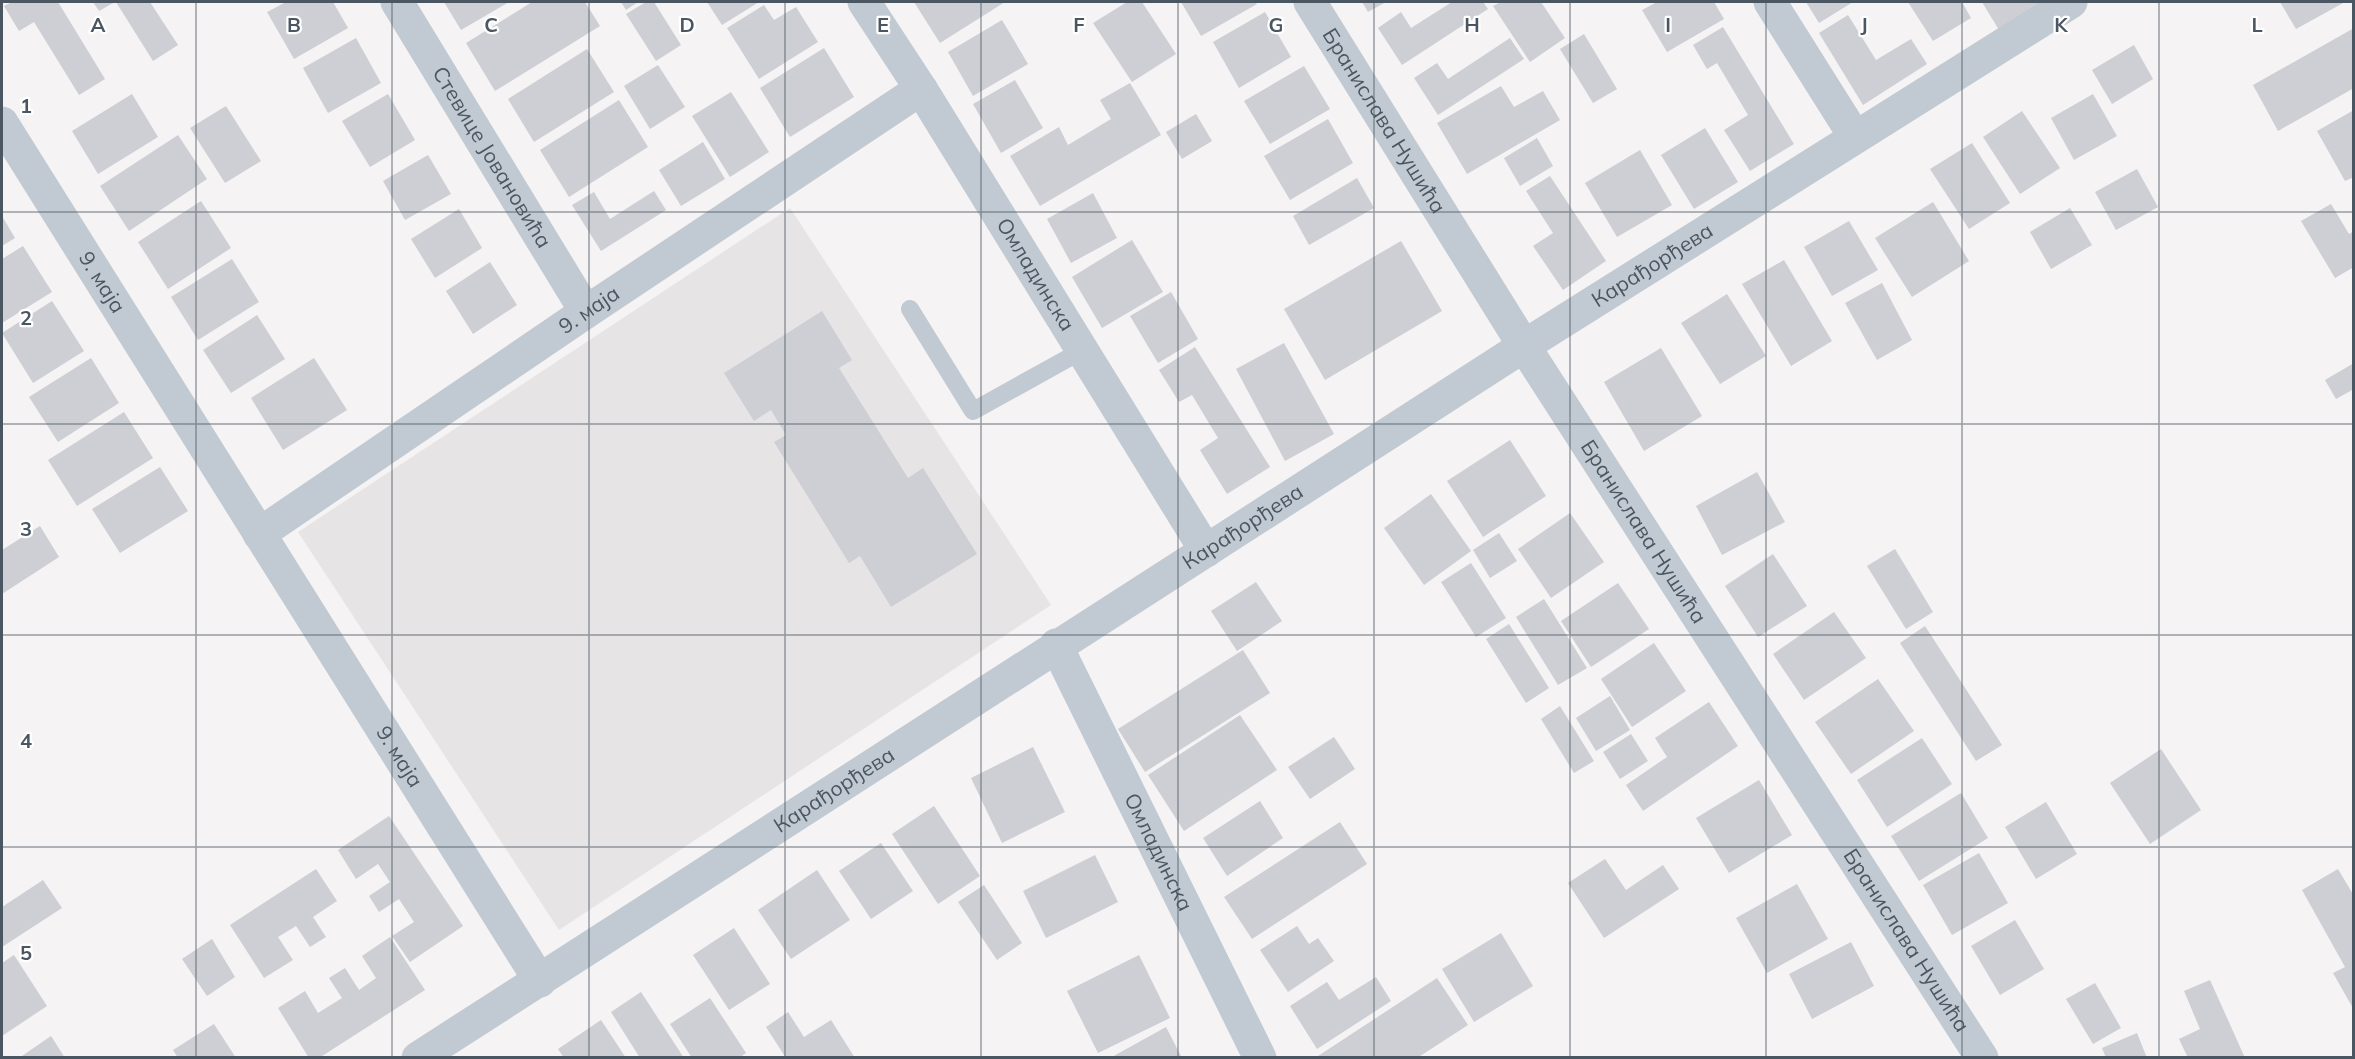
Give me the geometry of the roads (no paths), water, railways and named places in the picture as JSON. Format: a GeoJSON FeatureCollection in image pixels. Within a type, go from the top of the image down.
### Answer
{"type":"FeatureCollection","features":[{"type":"Feature","properties":{"kind":"street","name":"Стевице Јовановића"},"geometry":{"type":"LineString","coordinates":[[397,2],[586,312]]}},
{"type":"Feature","properties":{"kind":"street","name":"Омладинска"},"geometry":{"type":"LineString","coordinates":[[864,2],[921,89],[1206,551]]}},
{"type":"Feature","properties":{"kind":"street","name":"Бранислава Нушића"},"geometry":{"type":"LineString","coordinates":[[1310,2],[1524,346],[1982,1058]]}},
{"type":"Feature","properties":{"kind":"street"},"geometry":{"type":"LineString","coordinates":[[1770,2],[1855,137]]}},
{"type":"Feature","properties":{"kind":"street","name":"Карађорђева"},"geometry":{"type":"LineString","coordinates":[[418,1058],[1056,645],[1524,346],[2071,2]]}},
{"type":"Feature","properties":{"kind":"street","name":"9. маја"},"geometry":{"type":"LineString","coordinates":[[259,534],[586,312],[921,89]]}},
{"type":"Feature","properties":{"kind":"street","name":"9. маја"},"geometry":{"type":"LineString","coordinates":[[2,123],[540,981]]}},
{"type":"Feature","properties":{"kind":"street","name":"Омладинска"},"geometry":{"type":"LineString","coordinates":[[1056,645],[1260,1058]]}},
{"type":"Feature","properties":{"kind":"lane"},"geometry":{"type":"LineString","coordinates":[[910,309],[973,411],[1083,350]]}}]}
